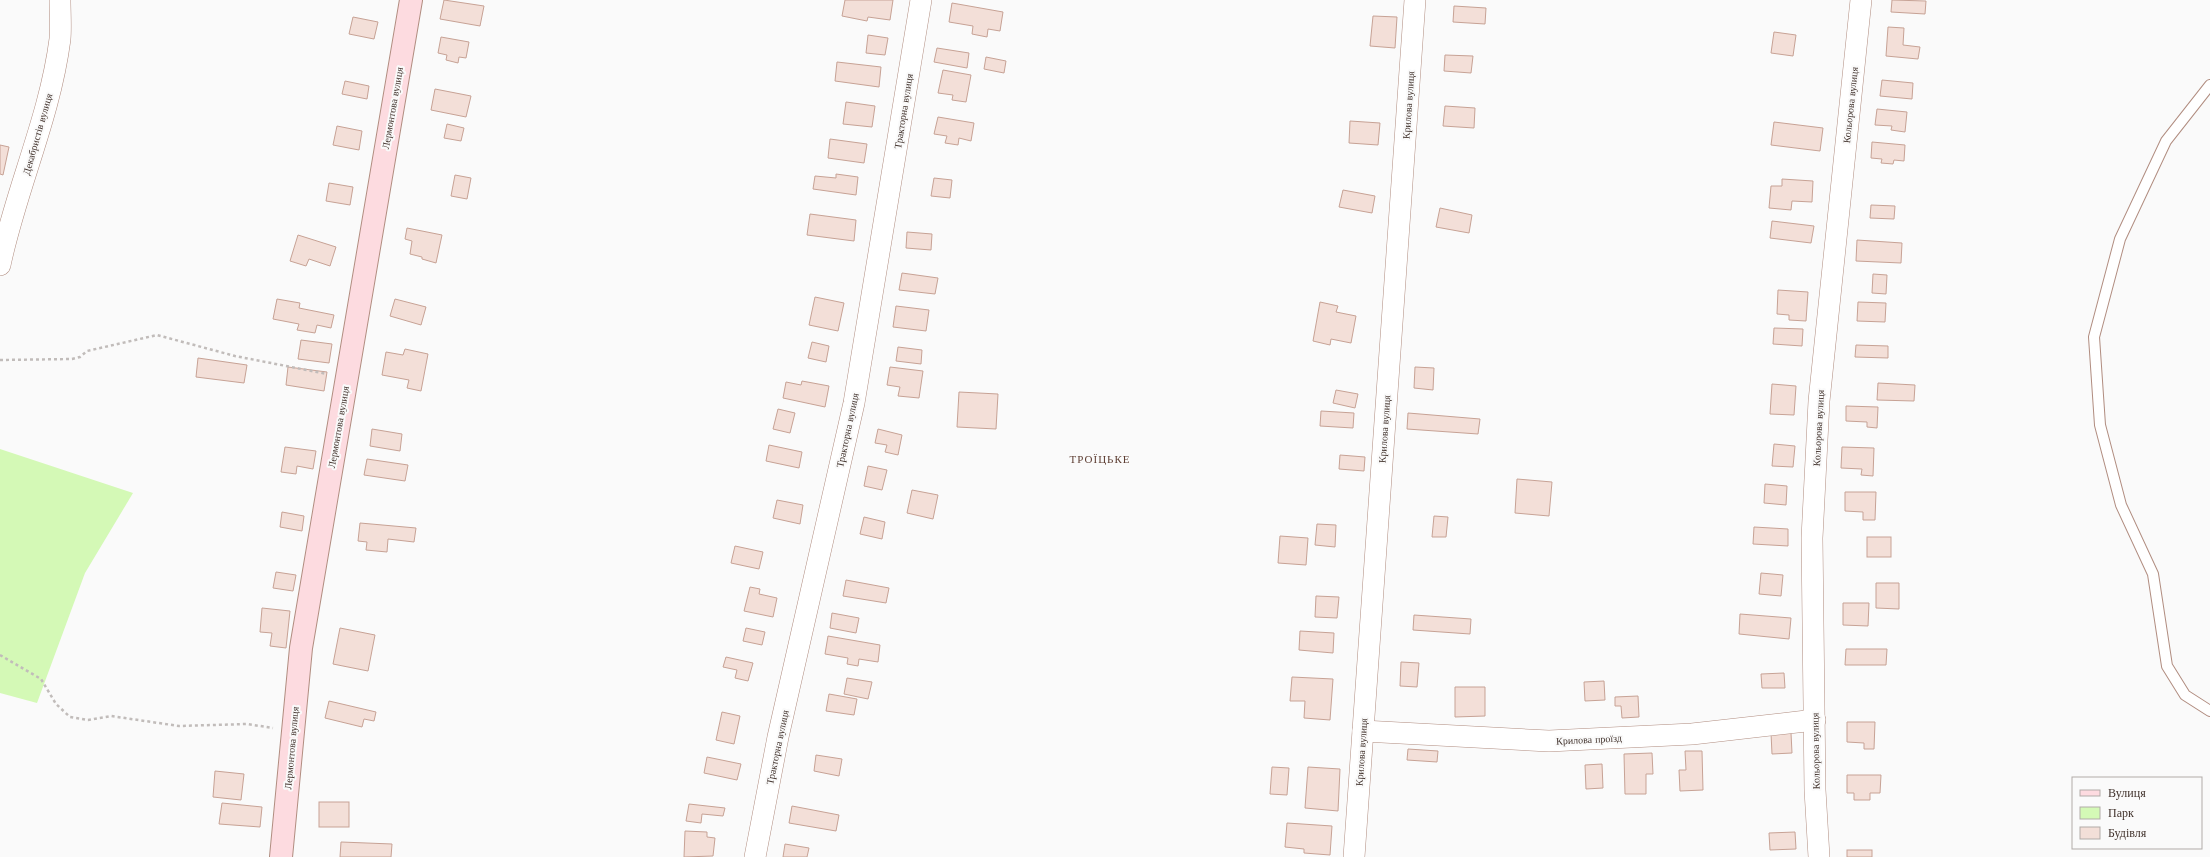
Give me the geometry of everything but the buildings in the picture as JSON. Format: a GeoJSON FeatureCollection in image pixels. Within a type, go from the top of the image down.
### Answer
{"type":"FeatureCollection","features":[{"type":"Feature","properties":{"kind":"street","name":"Декабристів вулиця"},"geometry":{"type":"LineString","coordinates":[[0,265],[5,243],[42,123],[52,81],[60,38],[60,0]]}},
{"type":"Feature","properties":{"kind":"street","name":"Лермонтова вулиця"},"geometry":{"type":"LineString","coordinates":[[281,857],[301,648],[411,0]]}},
{"type":"Feature","properties":{"kind":"street","name":"Тракторна вулиця"},"geometry":{"type":"LineString","coordinates":[[755,857],[778,737],[854,403],[921,0]]}},
{"type":"Feature","properties":{"kind":"street","name":"Крилова вулиця"},"geometry":{"type":"LineString","coordinates":[[1354,857],[1415,0]]}},
{"type":"Feature","properties":{"kind":"street","name":"Кольорова вулиця"},"geometry":{"type":"LineString","coordinates":[[1819,857],[1815,790],[1812,538],[1819,401],[1861,0]]}},
{"type":"Feature","properties":{"kind":"street","name":"Крилова проїзд"},"geometry":{"type":"LineString","coordinates":[[1363,731],[1549,741],[1692,734],[1814,720]]}},
{"type":"Feature","properties":{"kind":"lane"},"geometry":{"type":"LineString","coordinates":[[2210,85],[2166,141],[2120,239],[2094,337],[2100,425],[2121,505],[2153,574],[2167,666],[2185,695],[2210,711]]}},
{"type":"Feature","properties":{"kind":"path"},"geometry":{"type":"LineString","coordinates":[[0,360],[72,360],[80,357],[87,351],[157,335],[235,356],[347,377]]}},
{"type":"Feature","properties":{"kind":"path"},"geometry":{"type":"LineString","coordinates":[[0,655],[41,679],[56,704],[70,716],[88,720],[111,716],[179,726],[246,724],[293,731]]}},
{"type":"Feature","properties":{"kind":"green space"},"geometry":{"type":"Polygon","coordinates":[[[0,449],[133,493],[85,573],[37,703],[0,693],[0,449]]]}},
{"type":"Feature","properties":{"kind":"district","name":"ТРОЇЦЬКЕ"},"geometry":{"type":"Point","coordinates":[1100,459]}}]}
